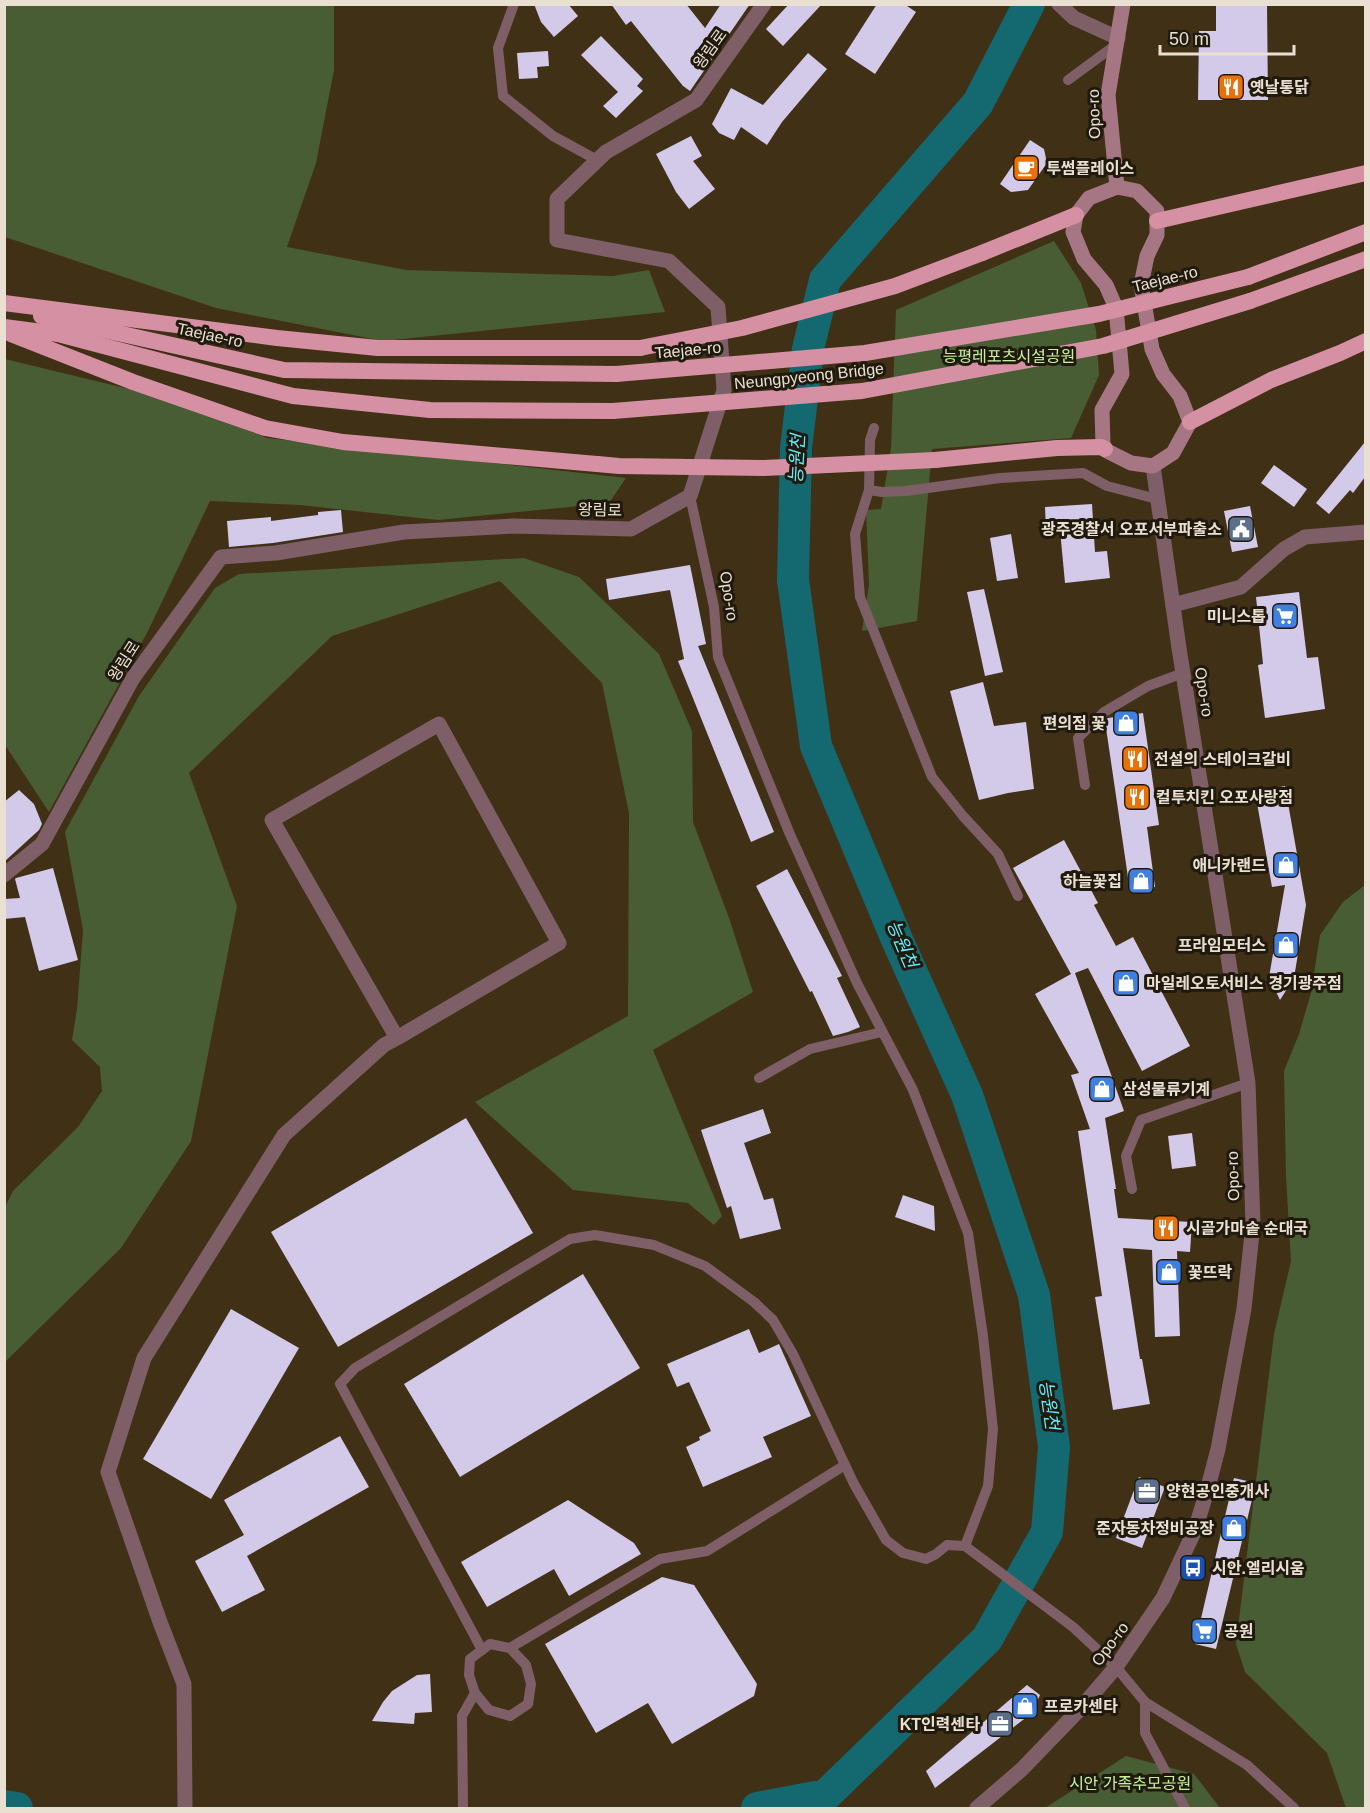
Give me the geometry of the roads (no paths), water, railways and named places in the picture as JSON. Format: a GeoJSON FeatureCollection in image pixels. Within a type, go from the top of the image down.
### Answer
{"type":"FeatureCollection","features":[{"type":"Feature","properties":{"kind":"highway"},"geometry":{"type":"LineString","coordinates":[[1157,221],[1365,173]]}},
{"type":"Feature","properties":{"kind":"highway"},"geometry":{"type":"LineString","coordinates":[[4,305],[378,348],[640,348],[742,328],[895,286],[982,254],[1076,215]]}},
{"type":"Feature","properties":{"kind":"highway","name":"Taejae-ro"},"geometry":{"type":"LineString","coordinates":[[4,305],[56,320],[284,370],[616,374],[865,353],[1099,314],[1248,277],[1365,232]]}},
{"type":"Feature","properties":{"kind":"highway","name":"Neungpyeong Bridge"},"geometry":{"type":"LineString","coordinates":[[4,329],[58,334],[293,396],[430,410],[613,411],[862,391],[1103,346],[1250,302],[1365,259]]}},
{"type":"Feature","properties":{"kind":"highway"},"geometry":{"type":"LineString","coordinates":[[4,329],[133,382],[265,428],[343,442],[619,466],[764,468],[935,460],[1057,448],[1101,447],[1105,449]]}},
{"type":"Feature","properties":{"kind":"highway"},"geometry":{"type":"LineString","coordinates":[[1190,422],[1271,380],[1365,341]]}},
{"type":"Feature","properties":{"kind":"main road","name":"Opo-ro"},"geometry":{"type":"LineString","coordinates":[[1117,187],[1108,95],[1123,4]]}},
{"type":"Feature","properties":{"kind":"main road"},"geometry":{"type":"LineString","coordinates":[[1117,187],[1137,191],[1157,211],[1157,235],[1147,256],[1142,285],[1150,339],[1163,374],[1180,396],[1190,422],[1173,453],[1153,465],[1131,462],[1107,451],[1103,445],[1102,410],[1122,374],[1116,308],[1106,285],[1084,260],[1073,232],[1076,215],[1089,198],[1117,187]]}},
{"type":"Feature","properties":{"kind":"street","name":"왕림로"},"geometry":{"type":"LineString","coordinates":[[4,875],[42,844],[133,678],[221,556],[276,553],[404,531],[513,526],[631,529],[690,495],[724,390],[718,307],[669,261],[557,240],[557,199],[606,152],[696,99],[764,4]]}},
{"type":"Feature","properties":{"kind":"street"},"geometry":{"type":"LineString","coordinates":[[1059,4],[1074,18],[1117,41]]}},
{"type":"Feature","properties":{"kind":"street","name":"Opo-ro"},"geometry":{"type":"LineString","coordinates":[[977,1809],[1053,1739],[1116,1667],[1163,1598],[1195,1530],[1218,1449],[1244,1309],[1253,1224],[1248,1083],[1183,673],[1153,465]]}},
{"type":"Feature","properties":{"kind":"street"},"geometry":{"type":"LineString","coordinates":[[1173,605],[1240,587],[1284,549],[1305,537],[1365,532]]}},
{"type":"Feature","properties":{"kind":"street"},"geometry":{"type":"LineString","coordinates":[[185,1809],[184,1684],[108,1472],[144,1358],[284,1135],[384,1045],[397,1038],[559,943],[439,724],[272,820],[397,1038]]}},
{"type":"Feature","properties":{"kind":"lane"},"geometry":{"type":"LineString","coordinates":[[514,4],[498,48],[503,96],[553,136],[597,160]]}},
{"type":"Feature","properties":{"kind":"lane"},"geometry":{"type":"LineString","coordinates":[[1068,81],[1117,41]]}},
{"type":"Feature","properties":{"kind":"lane"},"geometry":{"type":"LineString","coordinates":[[874,428],[870,440],[868,490],[855,534],[860,597],[932,777],[963,816],[998,854],[1018,896]]}},
{"type":"Feature","properties":{"kind":"lane"},"geometry":{"type":"LineString","coordinates":[[868,490],[906,491],[1000,478],[1083,473],[1107,486],[1157,498]]}},
{"type":"Feature","properties":{"kind":"lane","name":"Opo-ro"},"geometry":{"type":"LineString","coordinates":[[690,495],[714,607],[718,657],[789,832],[857,983],[914,1090],[968,1233],[983,1336],[993,1429],[988,1486],[965,1546]]}},
{"type":"Feature","properties":{"kind":"lane"},"geometry":{"type":"LineString","coordinates":[[1085,784],[1078,738],[1104,712],[1148,686],[1183,673]]}},
{"type":"Feature","properties":{"kind":"lane"},"geometry":{"type":"LineString","coordinates":[[759,1078],[810,1049],[882,1032]]}},
{"type":"Feature","properties":{"kind":"lane"},"geometry":{"type":"LineString","coordinates":[[1132,1189],[1126,1156],[1141,1120],[1248,1083]]}},
{"type":"Feature","properties":{"kind":"lane"},"geometry":{"type":"LineString","coordinates":[[482,1650],[340,1384],[355,1368],[570,1239],[595,1235],[654,1245],[705,1266],[754,1302],[773,1320],[793,1354],[854,1484],[886,1540],[903,1553],[926,1559],[946,1545],[965,1546],[1073,1627],[1116,1667],[1145,1702],[1247,1765],[1294,1809]]}},
{"type":"Feature","properties":{"kind":"lane"},"geometry":{"type":"LineString","coordinates":[[510,1648],[660,1558],[707,1551],[845,1465]]}},
{"type":"Feature","properties":{"kind":"lane"},"geometry":{"type":"LineString","coordinates":[[490,1644],[510,1648],[526,1665],[531,1684],[528,1704],[510,1716],[489,1710],[475,1693],[469,1675],[470,1659],[490,1644]]}},
{"type":"Feature","properties":{"kind":"lane"},"geometry":{"type":"LineString","coordinates":[[464,1809],[462,1716],[475,1693]]}},
{"type":"Feature","properties":{"kind":"lane"},"geometry":{"type":"LineString","coordinates":[[1145,1702],[1145,1733],[1185,1809]]}},
{"type":"Feature","properties":{"kind":"waterway","name":"능원천"},"geometry":{"type":"LineString","coordinates":[[757,1808],[826,1795],[987,1639],[1047,1532],[1054,1447],[1034,1295],[967,1095],[898,942],[816,746],[793,580],[796,448],[808,349],[825,280],[978,103],[1029,4]]}},
{"type":"Feature","properties":{"kind":"waterway","name":"능원천"},"geometry":{"type":"LineString","coordinates":[[4,1806],[17,1808]]}},
{"type":"Feature","properties":{"kind":"place","name":"옛날통닭"},"geometry":{"type":"Point","coordinates":[1231,87]}},
{"type":"Feature","properties":{"kind":"place","name":"투썸플레이스"},"geometry":{"type":"Point","coordinates":[1026,168]}},
{"type":"Feature","properties":{"kind":"place","name":"광주경찰서 오포서부파출소"},"geometry":{"type":"Point","coordinates":[1241,529]}},
{"type":"Feature","properties":{"kind":"place","name":"미니스톱"},"geometry":{"type":"Point","coordinates":[1285,616]}},
{"type":"Feature","properties":{"kind":"place","name":"편의점 꽃"},"geometry":{"type":"Point","coordinates":[1126,723]}},
{"type":"Feature","properties":{"kind":"place","name":"전설의 스테이크갈비"},"geometry":{"type":"Point","coordinates":[1135,759]}},
{"type":"Feature","properties":{"kind":"place","name":"컬투치킨 오포사랑점"},"geometry":{"type":"Point","coordinates":[1137,797]}},
{"type":"Feature","properties":{"kind":"place","name":"애니카랜드"},"geometry":{"type":"Point","coordinates":[1286,865]}},
{"type":"Feature","properties":{"kind":"place","name":"하늘꽃집"},"geometry":{"type":"Point","coordinates":[1141,881]}},
{"type":"Feature","properties":{"kind":"place","name":"프라임모터스"},"geometry":{"type":"Point","coordinates":[1286,945]}},
{"type":"Feature","properties":{"kind":"place","name":"마일레오토서비스 경기광주점"},"geometry":{"type":"Point","coordinates":[1126,983]}},
{"type":"Feature","properties":{"kind":"place","name":"삼성물류기계"},"geometry":{"type":"Point","coordinates":[1102,1089]}},
{"type":"Feature","properties":{"kind":"place","name":"시골가마솥 순대국"},"geometry":{"type":"Point","coordinates":[1166,1228]}},
{"type":"Feature","properties":{"kind":"place","name":"꽃뜨락"},"geometry":{"type":"Point","coordinates":[1169,1272]}},
{"type":"Feature","properties":{"kind":"place","name":"양현공인중개사"},"geometry":{"type":"Point","coordinates":[1147,1491]}},
{"type":"Feature","properties":{"kind":"place","name":"준자동차정비공장"},"geometry":{"type":"Point","coordinates":[1234,1528]}},
{"type":"Feature","properties":{"kind":"place","name":"시안.엘리시움"},"geometry":{"type":"Point","coordinates":[1193,1568]}},
{"type":"Feature","properties":{"kind":"place","name":"공원"},"geometry":{"type":"Point","coordinates":[1204,1631]}},
{"type":"Feature","properties":{"kind":"place","name":"프로카센타"},"geometry":{"type":"Point","coordinates":[1025,1706]}},
{"type":"Feature","properties":{"kind":"place","name":"KT인력센타"},"geometry":{"type":"Point","coordinates":[1000,1724]}},
{"type":"Feature","properties":{"kind":"park label","name":"능평레포츠시설공원"},"geometry":{"type":"Point","coordinates":[1009,356]}},
{"type":"Feature","properties":{"kind":"park label","name":"시안 가족추모공원"},"geometry":{"type":"Point","coordinates":[1130,1783]}}]}
